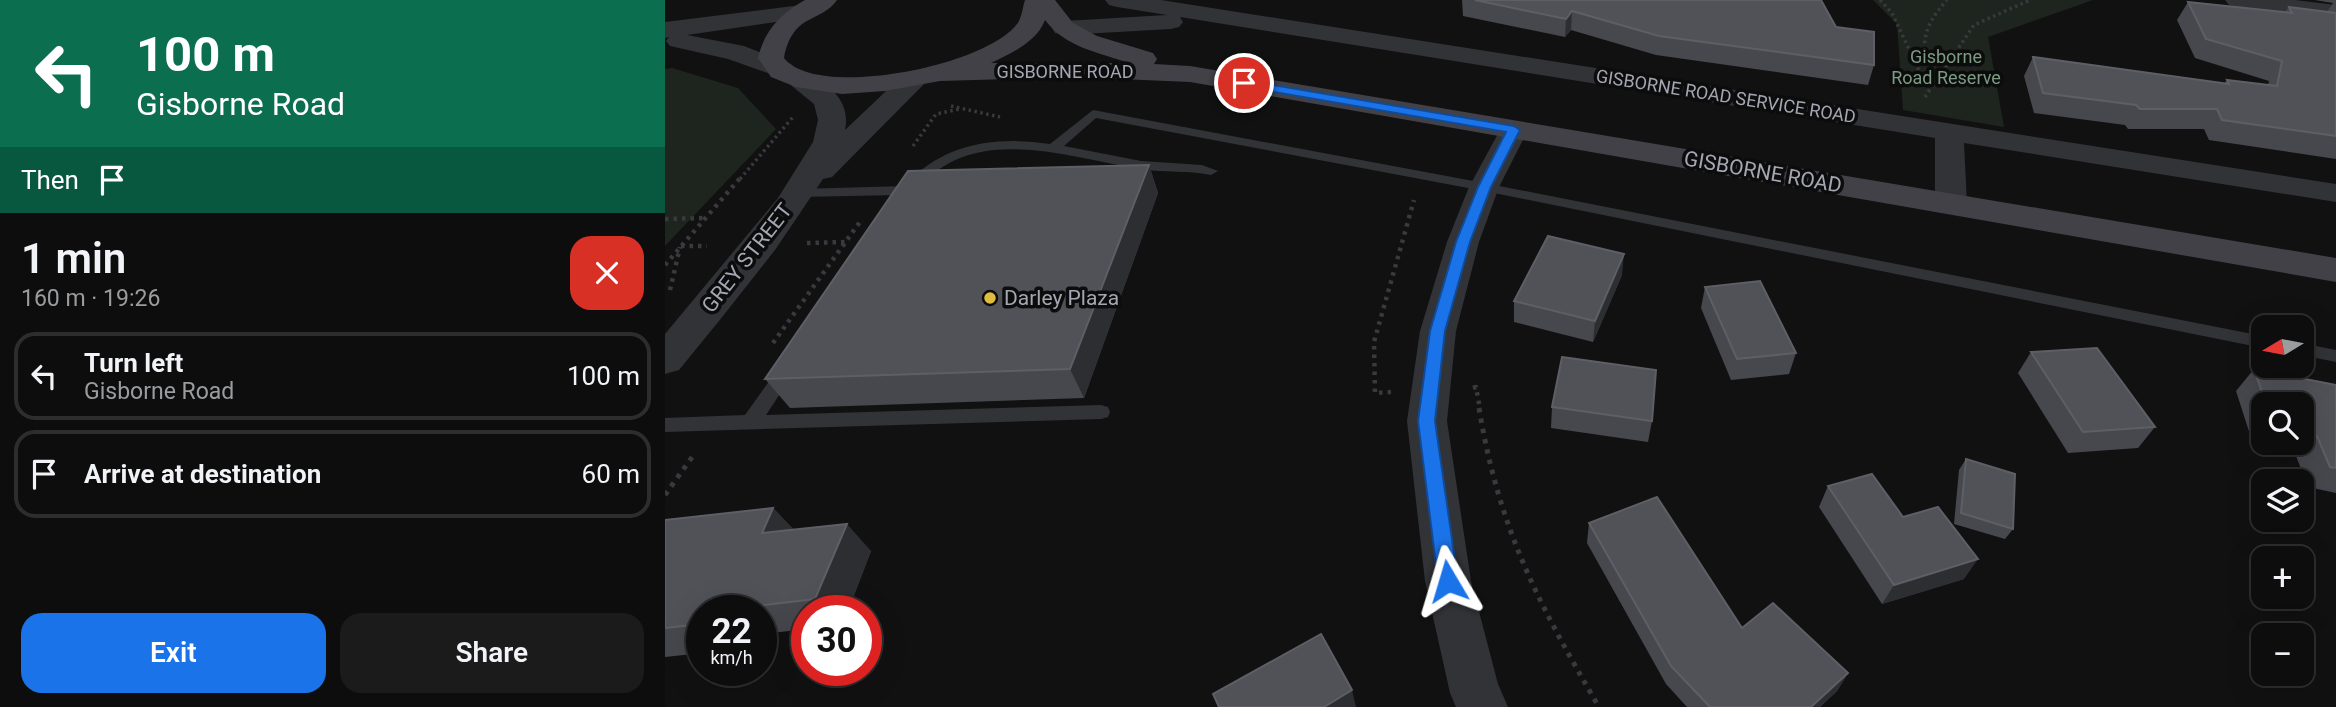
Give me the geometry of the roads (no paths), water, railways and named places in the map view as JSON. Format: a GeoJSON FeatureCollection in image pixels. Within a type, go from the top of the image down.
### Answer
{"type":"FeatureCollection","features":[{"type":"Feature","properties":{"kind":"main road","name":"GISBORNE ROAD"},"geometry":{"type":"LineString","coordinates":[[1040,0],[1064,28],[1088,41],[1189,74]]}},
{"type":"Feature","properties":{"kind":"main road"},"geometry":{"type":"LineString","coordinates":[[816,4],[783,28],[772,43],[771,58],[789,75],[828,85],[856,86],[928,76],[979,59],[1010,43],[1030,25],[1040,0]]}},
{"type":"Feature","properties":{"kind":"main road","name":"GISBORNE ROAD"},"geometry":{"type":"LineString","coordinates":[[928,76],[1073,69],[1189,74],[2336,270]]}},
{"type":"Feature","properties":{"kind":"street","name":"GISBORNE ROAD SERVICE ROAD"},"geometry":{"type":"LineString","coordinates":[[1117,0],[2336,193]]}},
{"type":"Feature","properties":{"kind":"street"},"geometry":{"type":"LineString","coordinates":[[2237,0],[2336,12]]}},
{"type":"Feature","properties":{"kind":"street"},"geometry":{"type":"LineString","coordinates":[[665,30],[816,4]]}},
{"type":"Feature","properties":{"kind":"street"},"geometry":{"type":"LineString","coordinates":[[1064,28],[1132,27],[1217,17]]}},
{"type":"Feature","properties":{"kind":"street","name":"GREY STREET"},"geometry":{"type":"LineString","coordinates":[[665,39],[735,52],[789,75],[819,91],[829,103],[833,121],[823,157],[799,193],[665,360]]}},
{"type":"Feature","properties":{"kind":"street","name":"GREY STREET"},"geometry":{"type":"LineString","coordinates":[[799,193],[928,76]]}},
{"type":"Feature","properties":{"kind":"street"},"geometry":{"type":"LineString","coordinates":[[1483,707],[1475,693],[1448,581],[1427,421],[1438,331],[1463,242],[1484,187],[1514,130]]}},
{"type":"Feature","properties":{"kind":"street"},"geometry":{"type":"LineString","coordinates":[[1949,130],[1951,204]]}},
{"type":"Feature","properties":{"kind":"street","name":"GREY STREET"},"geometry":{"type":"LineString","coordinates":[[665,370],[696,324]]}},
{"type":"Feature","properties":{"kind":"lane"},"geometry":{"type":"LineString","coordinates":[[1052,150],[1093,114],[1484,187],[2251,340]]}},
{"type":"Feature","properties":{"kind":"lane"},"geometry":{"type":"LineString","coordinates":[[894,212],[909,190],[929,170],[959,153],[1003,146],[1052,150],[1154,167],[1194,167],[1211,171]]}},
{"type":"Feature","properties":{"kind":"lane"},"geometry":{"type":"LineString","coordinates":[[799,193],[909,190]]}},
{"type":"Feature","properties":{"kind":"lane"},"geometry":{"type":"LineString","coordinates":[[2314,352],[2336,356]]}},
{"type":"Feature","properties":{"kind":"lane"},"geometry":{"type":"LineString","coordinates":[[750,423],[796,357]]}},
{"type":"Feature","properties":{"kind":"lane"},"geometry":{"type":"LineString","coordinates":[[665,425],[1101,412]]}},
{"type":"Feature","properties":{"kind":"place","name":"Darley Plaza"},"geometry":{"type":"Point","coordinates":[990,298]}},
{"type":"Feature","properties":{"kind":"park label","name":"Gisborne Road Reserve"},"geometry":{"type":"Point","coordinates":[1946,66]}}]}
